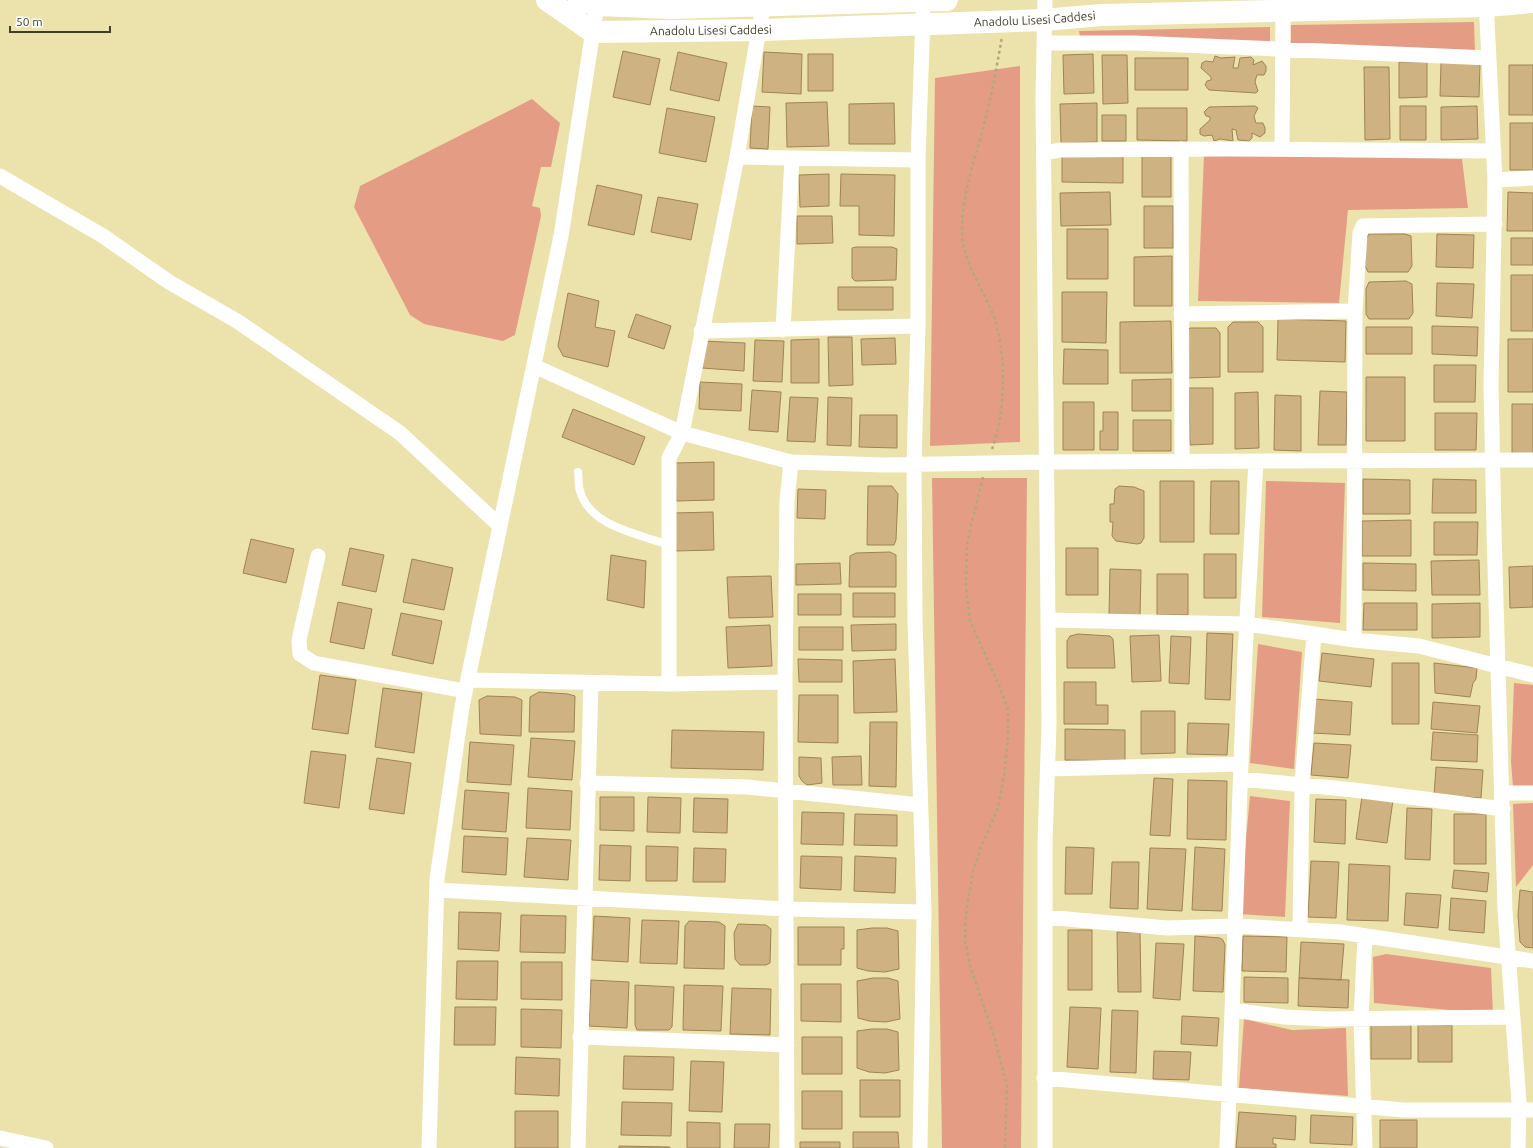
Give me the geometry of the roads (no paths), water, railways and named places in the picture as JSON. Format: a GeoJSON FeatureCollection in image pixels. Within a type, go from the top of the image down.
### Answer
{"type":"FeatureCollection","features":[{"type":"Feature","properties":{"kind":"street"},"geometry":{"type":"LineString","coordinates":[[547,0],[593,32]]}},
{"type":"Feature","properties":{"kind":"street","name":"Anadolu Lisesi Caddesi"},"geometry":{"type":"LineString","coordinates":[[588,3],[672,8],[947,0]]}},
{"type":"Feature","properties":{"kind":"street"},"geometry":{"type":"LineString","coordinates":[[920,1148],[924,912],[915,621],[914,464],[918,326],[918,160],[924,24],[923,1]]}},
{"type":"Feature","properties":{"kind":"street","name":"Anadolu Lisesi Caddesi"},"geometry":{"type":"LineString","coordinates":[[593,32],[760,30],[1006,21],[1044,10],[1101,16],[1533,2]]}},
{"type":"Feature","properties":{"kind":"street"},"geometry":{"type":"LineString","coordinates":[[430,1148],[437,890],[467,686],[561,236],[593,32],[588,3]]}},
{"type":"Feature","properties":{"kind":"street"},"geometry":{"type":"LineString","coordinates":[[1487,3],[1495,180],[1491,385],[1502,793],[1508,957],[1513,1017],[1526,1109],[1518,1148]]}},
{"type":"Feature","properties":{"kind":"street"},"geometry":{"type":"LineString","coordinates":[[669,684],[669,458],[682,433],[737,157],[763,6]]}},
{"type":"Feature","properties":{"kind":"street"},"geometry":{"type":"LineString","coordinates":[[1044,10],[1045,43],[1043,96],[1048,620],[1048,769],[1045,842],[1045,1148]]}},
{"type":"Feature","properties":{"kind":"street"},"geometry":{"type":"LineString","coordinates":[[1282,149],[1283,10]]}},
{"type":"Feature","properties":{"kind":"street"},"geometry":{"type":"LineString","coordinates":[[1045,43],[1134,44],[1283,49],[1490,58]]}},
{"type":"Feature","properties":{"kind":"street"},"geometry":{"type":"LineString","coordinates":[[1044,153],[1060,150],[1181,149],[1494,151]]}},
{"type":"Feature","properties":{"kind":"street"},"geometry":{"type":"LineString","coordinates":[[1181,149],[1182,462]]}},
{"type":"Feature","properties":{"kind":"street"},"geometry":{"type":"LineString","coordinates":[[737,157],[918,160]]}},
{"type":"Feature","properties":{"kind":"street"},"geometry":{"type":"LineString","coordinates":[[783,330],[792,158]]}},
{"type":"Feature","properties":{"kind":"street"},"geometry":{"type":"LineString","coordinates":[[0,176],[103,236],[169,282],[237,321],[400,433],[500,526]]}},
{"type":"Feature","properties":{"kind":"street"},"geometry":{"type":"LineString","coordinates":[[1495,180],[1533,178]]}},
{"type":"Feature","properties":{"kind":"street"},"geometry":{"type":"LineString","coordinates":[[1354,640],[1355,311],[1360,233],[1363,226],[1495,224]]}},
{"type":"Feature","properties":{"kind":"street"},"geometry":{"type":"LineString","coordinates":[[1181,314],[1355,311]]}},
{"type":"Feature","properties":{"kind":"street"},"geometry":{"type":"LineString","coordinates":[[701,332],[918,326]]}},
{"type":"Feature","properties":{"kind":"street"},"geometry":{"type":"LineString","coordinates":[[534,366],[682,433],[791,462],[914,464],[1533,460]]}},
{"type":"Feature","properties":{"kind":"street"},"geometry":{"type":"LineString","coordinates":[[1227,1148],[1241,764],[1256,461]]}},
{"type":"Feature","properties":{"kind":"street"},"geometry":{"type":"LineString","coordinates":[[787,1148],[787,790],[785,682],[787,501],[791,462]]}},
{"type":"Feature","properties":{"kind":"street"},"geometry":{"type":"LineString","coordinates":[[318,556],[299,640],[300,654],[314,663],[467,686],[591,683],[669,684],[785,682]]}},
{"type":"Feature","properties":{"kind":"street"},"geometry":{"type":"LineString","coordinates":[[1048,620],[1247,624],[1354,640],[1419,646],[1533,675]]}},
{"type":"Feature","properties":{"kind":"street"},"geometry":{"type":"LineString","coordinates":[[1300,929],[1302,784],[1314,634]]}},
{"type":"Feature","properties":{"kind":"street"},"geometry":{"type":"LineString","coordinates":[[578,1148],[587,783],[591,683]]}},
{"type":"Feature","properties":{"kind":"street"},"geometry":{"type":"LineString","coordinates":[[1048,769],[1241,764]]}},
{"type":"Feature","properties":{"kind":"street"},"geometry":{"type":"LineString","coordinates":[[1241,780],[1302,784],[1503,809]]}},
{"type":"Feature","properties":{"kind":"street"},"geometry":{"type":"LineString","coordinates":[[587,783],[747,787],[920,805]]}},
{"type":"Feature","properties":{"kind":"street"},"geometry":{"type":"LineString","coordinates":[[1502,793],[1533,793]]}},
{"type":"Feature","properties":{"kind":"street"},"geometry":{"type":"LineString","coordinates":[[437,890],[786,909],[924,912]]}},
{"type":"Feature","properties":{"kind":"street"},"geometry":{"type":"LineString","coordinates":[[1045,917],[1167,928],[1236,926],[1340,932],[1365,937],[1533,961]]}},
{"type":"Feature","properties":{"kind":"street"},"geometry":{"type":"LineString","coordinates":[[1365,937],[1361,1019],[1365,1148]]}},
{"type":"Feature","properties":{"kind":"street"},"geometry":{"type":"LineString","coordinates":[[1232,1010],[1285,1017],[1361,1019],[1513,1017]]}},
{"type":"Feature","properties":{"kind":"street"},"geometry":{"type":"LineString","coordinates":[[580,1037],[787,1045]]}},
{"type":"Feature","properties":{"kind":"street"},"geometry":{"type":"LineString","coordinates":[[1044,1078],[1229,1093],[1404,1110],[1526,1109]]}},
{"type":"Feature","properties":{"kind":"street"},"geometry":{"type":"LineString","coordinates":[[0,1138],[46,1148]]}},
{"type":"Feature","properties":{"kind":"lane"},"geometry":{"type":"LineString","coordinates":[[578,472],[580,491],[591,511],[620,528],[669,545]]}}]}
